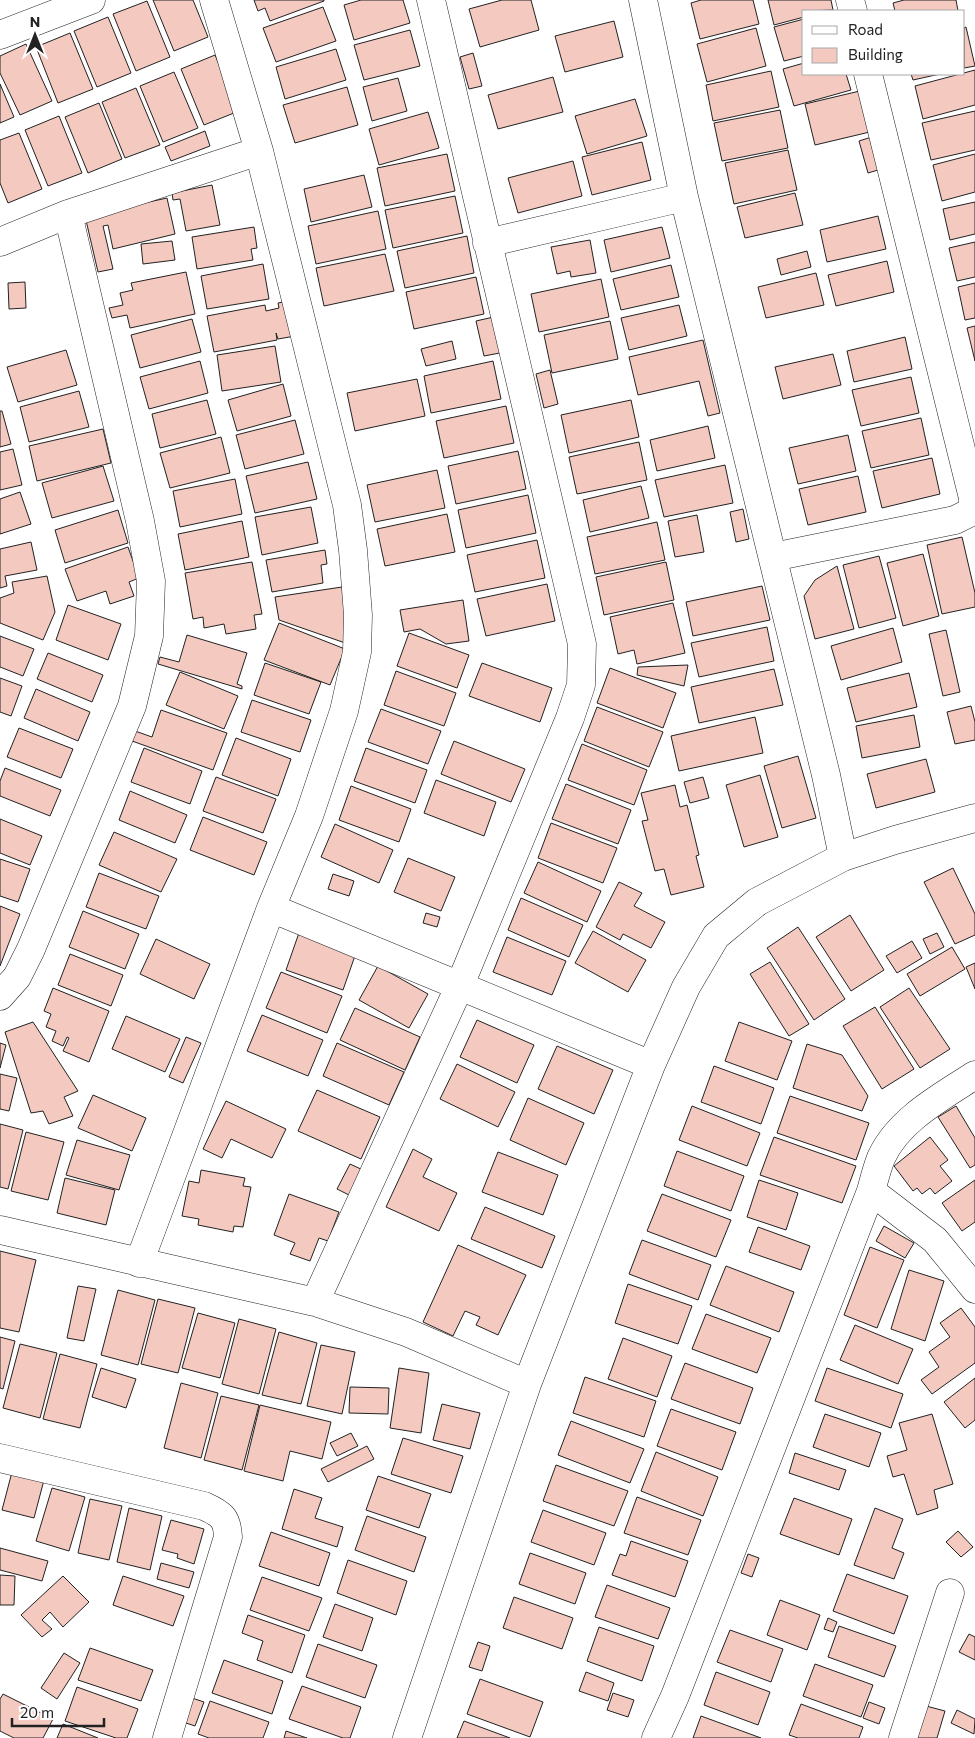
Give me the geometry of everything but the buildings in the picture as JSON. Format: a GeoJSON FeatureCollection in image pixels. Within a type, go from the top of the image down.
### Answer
{"type":"FeatureCollection","features":[{"type":"Feature","properties":{"kind":"street"},"geometry":{"type":"LineString","coordinates":[[0,35],[91,0]]}},
{"type":"Feature","properties":{"kind":"street"},"geometry":{"type":"LineString","coordinates":[[138,1263],[271,908],[309,816],[344,711],[357,652],[358,615],[347,505],[259,151],[214,0]]}},
{"type":"Feature","properties":{"kind":"street"},"geometry":{"type":"LineString","coordinates":[[315,1302],[460,985],[570,718],[581,685],[582,644],[431,0]]}},
{"type":"Feature","properties":{"kind":"street"},"geometry":{"type":"LineString","coordinates":[[644,0],[684,197],[826,776],[843,857]]}},
{"type":"Feature","properties":{"kind":"street"},"geometry":{"type":"LineString","coordinates":[[772,557],[955,520],[973,511],[973,498],[868,75]]}},
{"type":"Feature","properties":{"kind":"street"},"geometry":{"type":"LineString","coordinates":[[0,242],[68,214],[259,151]]}},
{"type":"Feature","properties":{"kind":"street"},"geometry":{"type":"LineString","coordinates":[[488,244],[684,197]]}},
{"type":"Feature","properties":{"kind":"street"},"geometry":{"type":"LineString","coordinates":[[0,996],[17,978],[31,949],[128,715],[149,636],[151,581],[142,529],[68,214]]}},
{"type":"Feature","properties":{"kind":"street"},"geometry":{"type":"LineString","coordinates":[[406,1738],[527,1384],[650,1065],[686,987],[716,936],[757,902],[843,857],[894,840],[975,818]]}},
{"type":"Feature","properties":{"kind":"street"},"geometry":{"type":"LineString","coordinates":[[271,908],[650,1065]]}},
{"type":"Feature","properties":{"kind":"street"},"geometry":{"type":"LineString","coordinates":[[656,1738],[675,1696],[871,1191],[881,1158],[898,1132],[927,1107],[975,1075]]}},
{"type":"Feature","properties":{"kind":"street"},"geometry":{"type":"LineString","coordinates":[[871,1191],[935,1240],[975,1289]]}},
{"type":"Feature","properties":{"kind":"street"},"geometry":{"type":"LineString","coordinates":[[0,1230],[315,1302],[406,1332],[527,1384]]}},
{"type":"Feature","properties":{"kind":"street"},"geometry":{"type":"LineString","coordinates":[[0,1458],[204,1506],[218,1512],[224,1519],[228,1527],[228,1538],[167,1738]]}},
{"type":"Feature","properties":{"kind":"street"},"geometry":{"type":"LineString","coordinates":[[903,1738],[950,1593]]}}]}
